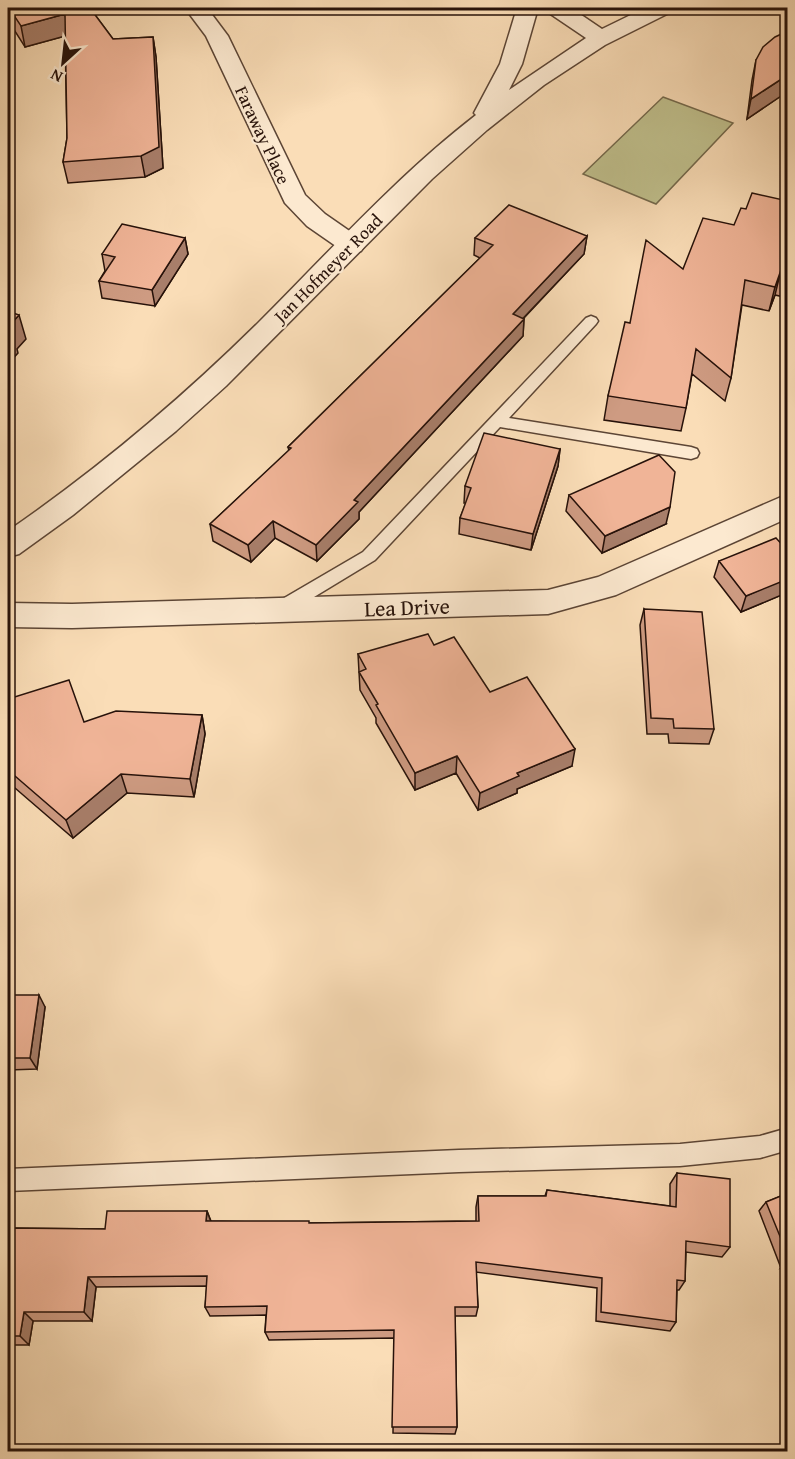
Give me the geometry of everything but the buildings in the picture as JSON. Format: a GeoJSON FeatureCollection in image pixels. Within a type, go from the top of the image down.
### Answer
{"type":"FeatureCollection","features":[{"type":"Feature","properties":{"kind":"street","name":"Faraway Place"},"geometry":{"type":"LineString","coordinates":[[195,8],[217,36],[294,198],[316,220],[352,245]]}},
{"type":"Feature","properties":{"kind":"street"},"geometry":{"type":"LineString","coordinates":[[481,123],[511,64],[527,8]]}},
{"type":"Feature","properties":{"kind":"street"},"geometry":{"type":"LineString","coordinates":[[557,8],[599,38]]}},
{"type":"Feature","properties":{"kind":"street","name":"Jan Hofmeyer Road"},"geometry":{"type":"LineString","coordinates":[[8,546],[61,509],[165,425],[215,380],[352,245],[481,123],[526,87],[599,38],[661,8]]}},
{"type":"Feature","properties":{"kind":"street","name":"Lea Drive"},"geometry":{"type":"LineString","coordinates":[[8,615],[526,603],[565,598],[605,587],[788,505]]}},
{"type":"Feature","properties":{"kind":"lane"},"geometry":{"type":"LineString","coordinates":[[278,610],[369,556],[591,321]]}},
{"type":"Feature","properties":{"kind":"lane"},"geometry":{"type":"LineString","coordinates":[[497,422],[691,453]]}},
{"type":"Feature","properties":{"kind":"lane"},"geometry":{"type":"LineString","coordinates":[[8,1180],[459,1161],[680,1155],[760,1147],[788,1139]]}},
{"type":"Feature","properties":{"kind":"green space"},"geometry":{"type":"Polygon","coordinates":[[[663,97],[733,123],[656,204],[583,174],[663,97]]]}}]}
